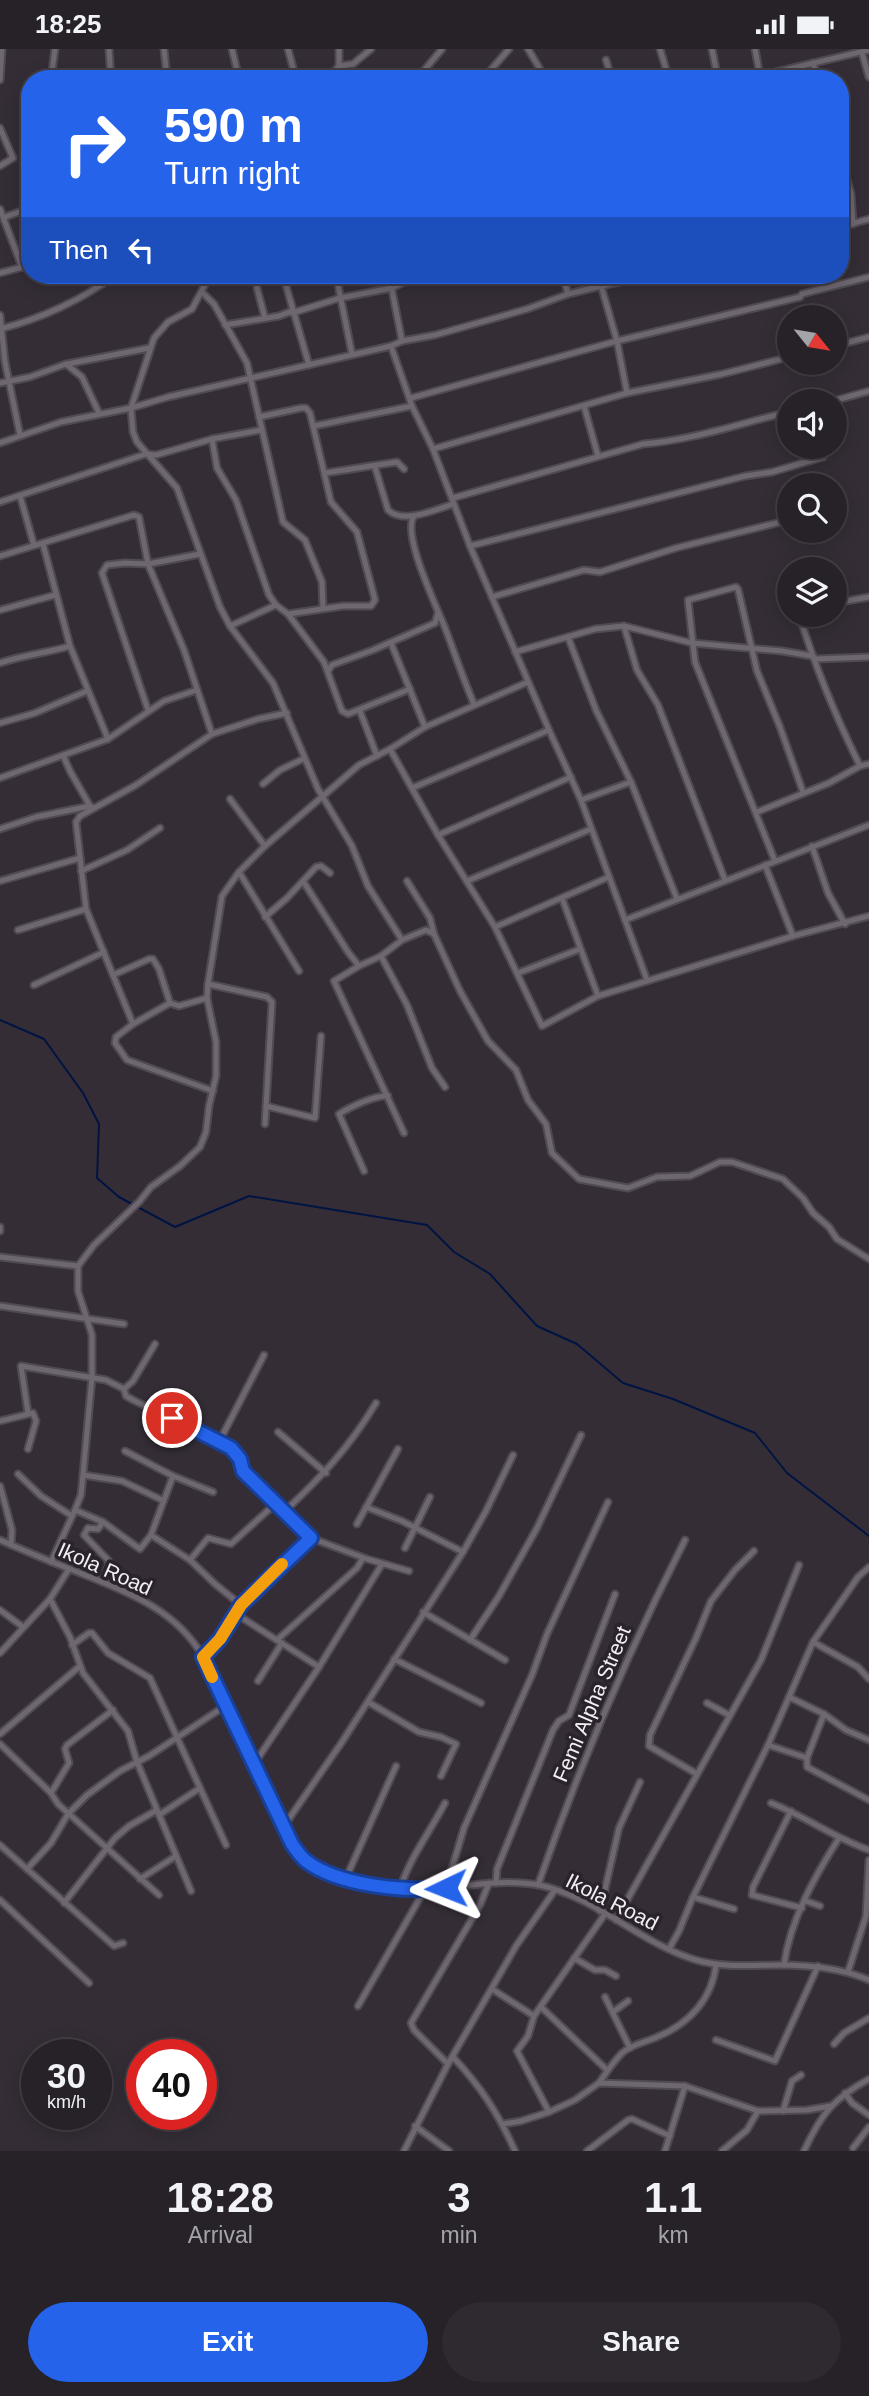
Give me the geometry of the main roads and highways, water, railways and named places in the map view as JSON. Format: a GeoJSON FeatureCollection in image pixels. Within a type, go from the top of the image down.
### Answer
{"type":"FeatureCollection","features":[{"type":"Feature","properties":{"kind":"waterway"},"geometry":{"type":"LineString","coordinates":[[0,1020],[44,1039],[83,1093],[99,1124],[97,1178],[119,1197],[175,1227],[249,1196],[427,1225],[454,1252],[490,1274],[537,1326],[577,1344],[623,1383],[673,1399],[755,1433],[787,1473],[869,1536]]}}]}
